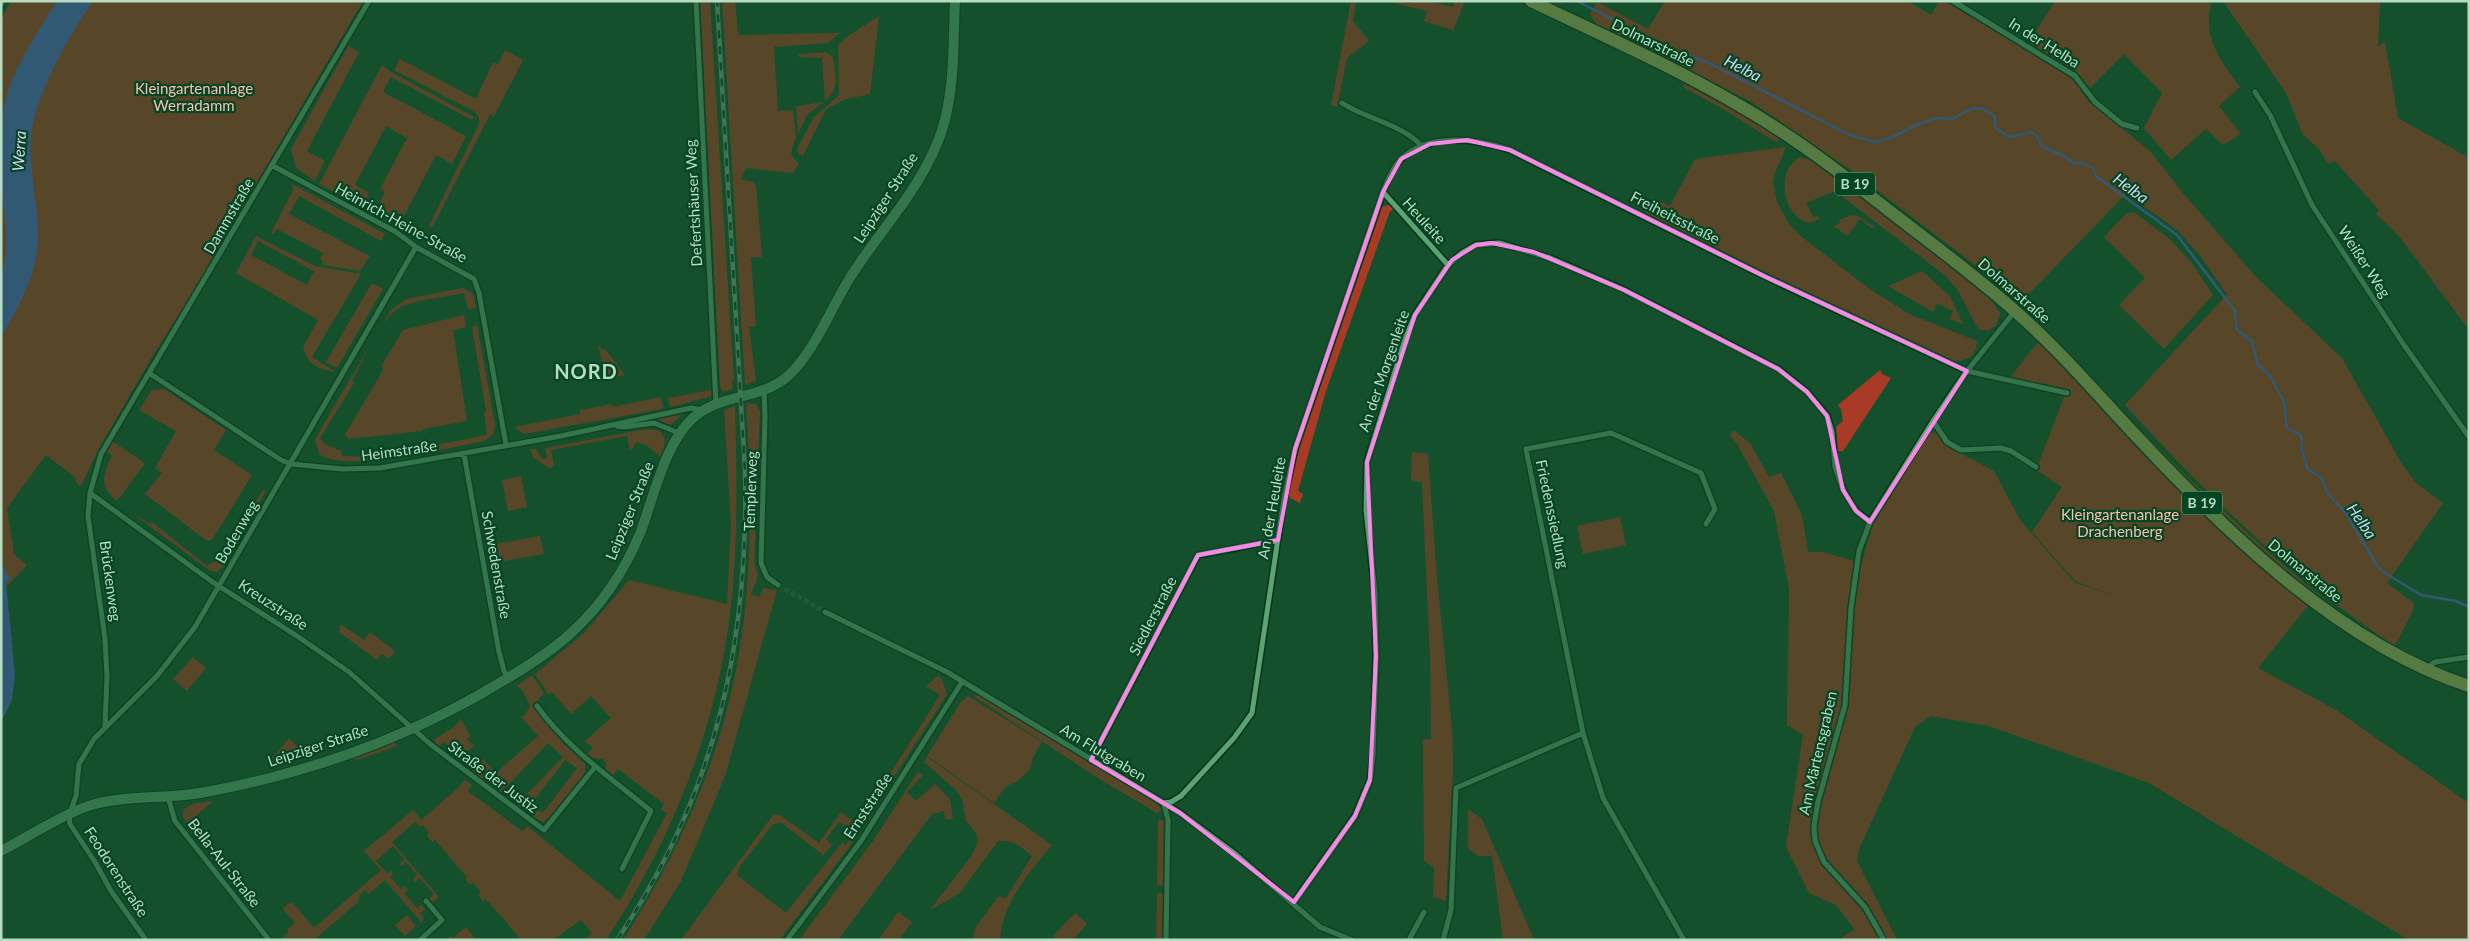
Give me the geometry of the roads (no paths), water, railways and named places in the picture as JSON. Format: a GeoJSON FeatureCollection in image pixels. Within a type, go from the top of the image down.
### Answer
{"type":"FeatureCollection","features":[{"type":"Feature","properties":{"kind":"main road","name":"Leipziger Straße"},"geometry":{"type":"LineString","coordinates":[[1,851],[69,815],[97,803],[168,797],[244,785],[330,760],[413,728],[456,708],[538,659],[569,635],[598,605],[620,576],[639,534],[669,455],[680,433],[704,410],[716,404],[764,390],[785,379],[802,361],[851,277],[897,213],[936,147],[944,126],[951,94],[955,1]]}},
{"type":"Feature","properties":{"kind":"main road","name":"Dolmarstraße"},"geometry":{"type":"LineString","coordinates":[[1532,1],[1712,90],[1765,120],[1853,182],[2015,311],[2074,369],[2172,474],[2236,535],[2299,589],[2388,651],[2425,670],[2469,686]]}},
{"type":"Feature","properties":{"kind":"street"},"geometry":{"type":"LineString","coordinates":[[1,5],[3,1]]}},
{"type":"Feature","properties":{"kind":"street","name":"Dammstraße"},"geometry":{"type":"LineString","coordinates":[[107,442],[369,1]]}},
{"type":"Feature","properties":{"kind":"street","name":"Defertshäuser Weg"},"geometry":{"type":"LineString","coordinates":[[696,1],[716,404]]}},
{"type":"Feature","properties":{"kind":"street","name":"In der Helba"},"geometry":{"type":"LineString","coordinates":[[1953,1],[2075,76],[2080,80],[2091,99],[2122,124],[2137,128]]}},
{"type":"Feature","properties":{"kind":"street","name":"Weißer Weg"},"geometry":{"type":"LineString","coordinates":[[2255,92],[2270,115],[2312,205],[2404,345],[2469,437]]}},
{"type":"Feature","properties":{"kind":"street"},"geometry":{"type":"LineString","coordinates":[[1342,103],[1356,112],[1408,134],[1422,147]]}},
{"type":"Feature","properties":{"kind":"street","name":"Freiheitsstraße"},"geometry":{"type":"LineString","coordinates":[[1383,192],[1393,169],[1400,160],[1422,147],[1440,141],[1467,140],[1510,150],[1764,276],[1968,371],[2066,393]]}},
{"type":"Feature","properties":{"kind":"street","name":"Heinrich-Heine-Straße"},"geometry":{"type":"LineString","coordinates":[[272,166],[396,232],[416,247],[474,279],[479,293],[506,445]]}},
{"type":"Feature","properties":{"kind":"street","name":"Heuleite"},"geometry":{"type":"LineString","coordinates":[[1383,192],[1448,265]]}},
{"type":"Feature","properties":{"kind":"street","name":"An der Heuleite"},"geometry":{"type":"LineString","coordinates":[[1164,803],[1176,800],[1181,796],[1234,738],[1252,713],[1284,498],[1295,449],[1383,192]]}},
{"type":"Feature","properties":{"kind":"street","name":"An der Morgenleite"},"geometry":{"type":"LineString","coordinates":[[1294,902],[1355,816],[1370,780],[1374,755],[1376,656],[1375,594],[1366,510],[1367,462],[1410,325],[1420,304],[1448,265],[1462,253],[1484,244],[1499,243],[1534,252],[1624,290],[1778,370],[1807,392],[1827,416],[1832,432],[1835,467],[1843,490],[1856,511],[1870,522]]}},
{"type":"Feature","properties":{"kind":"street","name":"Bodenweg"},"geometry":{"type":"LineString","coordinates":[[69,815],[76,796],[79,764],[94,739],[173,658],[220,586],[416,247]]}},
{"type":"Feature","properties":{"kind":"street"},"geometry":{"type":"LineString","coordinates":[[1870,522],[1933,421],[1968,371],[2015,311]]}},
{"type":"Feature","properties":{"kind":"street","name":"Heimstraße"},"geometry":{"type":"LineString","coordinates":[[149,373],[281,460],[291,464],[368,470],[616,426],[692,408],[704,410]]}},
{"type":"Feature","properties":{"kind":"street","name":"Templerweg"},"geometry":{"type":"LineString","coordinates":[[764,390],[766,412],[761,563],[767,577],[778,585]]}},
{"type":"Feature","properties":{"kind":"street"},"geometry":{"type":"LineString","coordinates":[[1933,421],[1947,442],[1961,450],[2001,448],[2011,451],[2036,466]]}},
{"type":"Feature","properties":{"kind":"street","name":"Heimstraße"},"geometry":{"type":"LineString","coordinates":[[616,426],[624,428],[654,424],[680,433]]}},
{"type":"Feature","properties":{"kind":"street","name":"Friedenssiedlung"},"geometry":{"type":"LineString","coordinates":[[1684,940],[1603,798],[1583,733],[1526,449],[1612,433],[1701,473],[1715,510],[1706,524]]}},
{"type":"Feature","properties":{"kind":"street","name":"Brückenweg"},"geometry":{"type":"LineString","coordinates":[[105,727],[107,676],[105,639],[88,516],[90,493],[107,442]]}},
{"type":"Feature","properties":{"kind":"street","name":"Schwedenstraße"},"geometry":{"type":"LineString","coordinates":[[464,454],[499,652],[508,678]]}},
{"type":"Feature","properties":{"kind":"street","name":"Kreuzstraße"},"geometry":{"type":"LineString","coordinates":[[90,493],[220,586],[349,672],[413,728]]}},
{"type":"Feature","properties":{"kind":"street","name":"Am Märtensgraben"},"geometry":{"type":"LineString","coordinates":[[1870,522],[1859,551],[1854,583],[1845,705],[1818,802],[1814,834],[1819,854],[1866,907],[1884,940]]}},
{"type":"Feature","properties":{"kind":"street","name":"Siedlerstraße"},"geometry":{"type":"LineString","coordinates":[[1090,760],[1198,555],[1278,540]]}},
{"type":"Feature","properties":{"kind":"street","name":"Am Flutgraben"},"geometry":{"type":"LineString","coordinates":[[825,612],[910,653],[962,682],[1164,803],[1234,853],[1294,902],[1320,927],[1352,940]]}},
{"type":"Feature","properties":{"kind":"street"},"geometry":{"type":"LineString","coordinates":[[2425,670],[2436,662],[2469,657]]}},
{"type":"Feature","properties":{"kind":"street","name":"Ernststraße"},"geometry":{"type":"LineString","coordinates":[[788,940],[861,842],[962,682]]}},
{"type":"Feature","properties":{"kind":"street"},"geometry":{"type":"LineString","coordinates":[[537,706],[556,730],[596,768],[651,811],[622,869]]}},
{"type":"Feature","properties":{"kind":"street","name":"Straße der Justiz"},"geometry":{"type":"LineString","coordinates":[[413,728],[465,772],[544,830],[596,768]]}},
{"type":"Feature","properties":{"kind":"street"},"geometry":{"type":"LineString","coordinates":[[1443,940],[1451,910],[1456,788],[1583,733]]}},
{"type":"Feature","properties":{"kind":"street","name":"Bella-Aul-Straße"},"geometry":{"type":"LineString","coordinates":[[168,797],[175,821],[269,940]]}},
{"type":"Feature","properties":{"kind":"street"},"geometry":{"type":"LineString","coordinates":[[1164,803],[1168,820],[1166,940]]}},
{"type":"Feature","properties":{"kind":"street","name":"Feodorenstraße"},"geometry":{"type":"LineString","coordinates":[[69,815],[70,824],[111,891],[146,940]]}},
{"type":"Feature","properties":{"kind":"street"},"geometry":{"type":"LineString","coordinates":[[420,940],[442,920],[426,901]]}},
{"type":"Feature","properties":{"kind":"street"},"geometry":{"type":"LineString","coordinates":[[1409,940],[1424,912]]}},
{"type":"Feature","properties":{"kind":"water","name":"Werra"},"geometry":{"type":"Polygon","coordinates":[[[57,1],[93,1],[73,31],[54,67],[45,86],[33,123],[31,165],[38,229],[37,255],[25,292],[1,337],[1,275],[6,251],[1,176],[3,111],[11,82],[33,40],[57,1]]]}},
{"type":"Feature","properties":{"kind":"water"},"geometry":{"type":"Polygon","coordinates":[[[1,558],[6,574],[11,578],[6,583],[15,675],[12,700],[1,722],[1,558]]]}},
{"type":"Feature","properties":{"kind":"waterway","name":"Helba"},"geometry":{"type":"LineString","coordinates":[[1577,1],[1675,51],[1707,62],[1852,136],[1875,142],[1890,138],[1936,118],[1952,119],[1971,109],[1982,108],[1994,116],[1996,128],[2009,137],[2031,132],[2038,137],[2041,146],[2064,156],[2075,164],[2083,163],[2093,168],[2096,176],[2177,235],[2235,311],[2237,330],[2252,341],[2258,365],[2270,376],[2284,402],[2287,428],[2301,435],[2302,450],[2308,470],[2321,477],[2328,494],[2345,512],[2380,570],[2421,595],[2456,601],[2469,607]]}},
{"type":"Feature","properties":{"kind":"tunnel"},"geometry":{"type":"LineString","coordinates":[[778,585],[825,612]]}},
{"type":"Feature","properties":{"kind":"railway"},"geometry":{"type":"LineString","coordinates":[[617,940],[651,885],[679,829],[702,773],[720,716],[732,657],[741,597],[745,534],[745,470],[717,1]]}},
{"type":"Feature","properties":{"kind":"district","name":"NORD"},"geometry":{"type":"Point","coordinates":[586,372]}},
{"type":"Feature","properties":{"kind":"park label","name":"Kleingartenanlage Werradamm"},"geometry":{"type":"Point","coordinates":[194,98]}},
{"type":"Feature","properties":{"kind":"park label","name":"Kleingartenanlage Drachenberg"},"geometry":{"type":"Point","coordinates":[2120,524]}}]}
